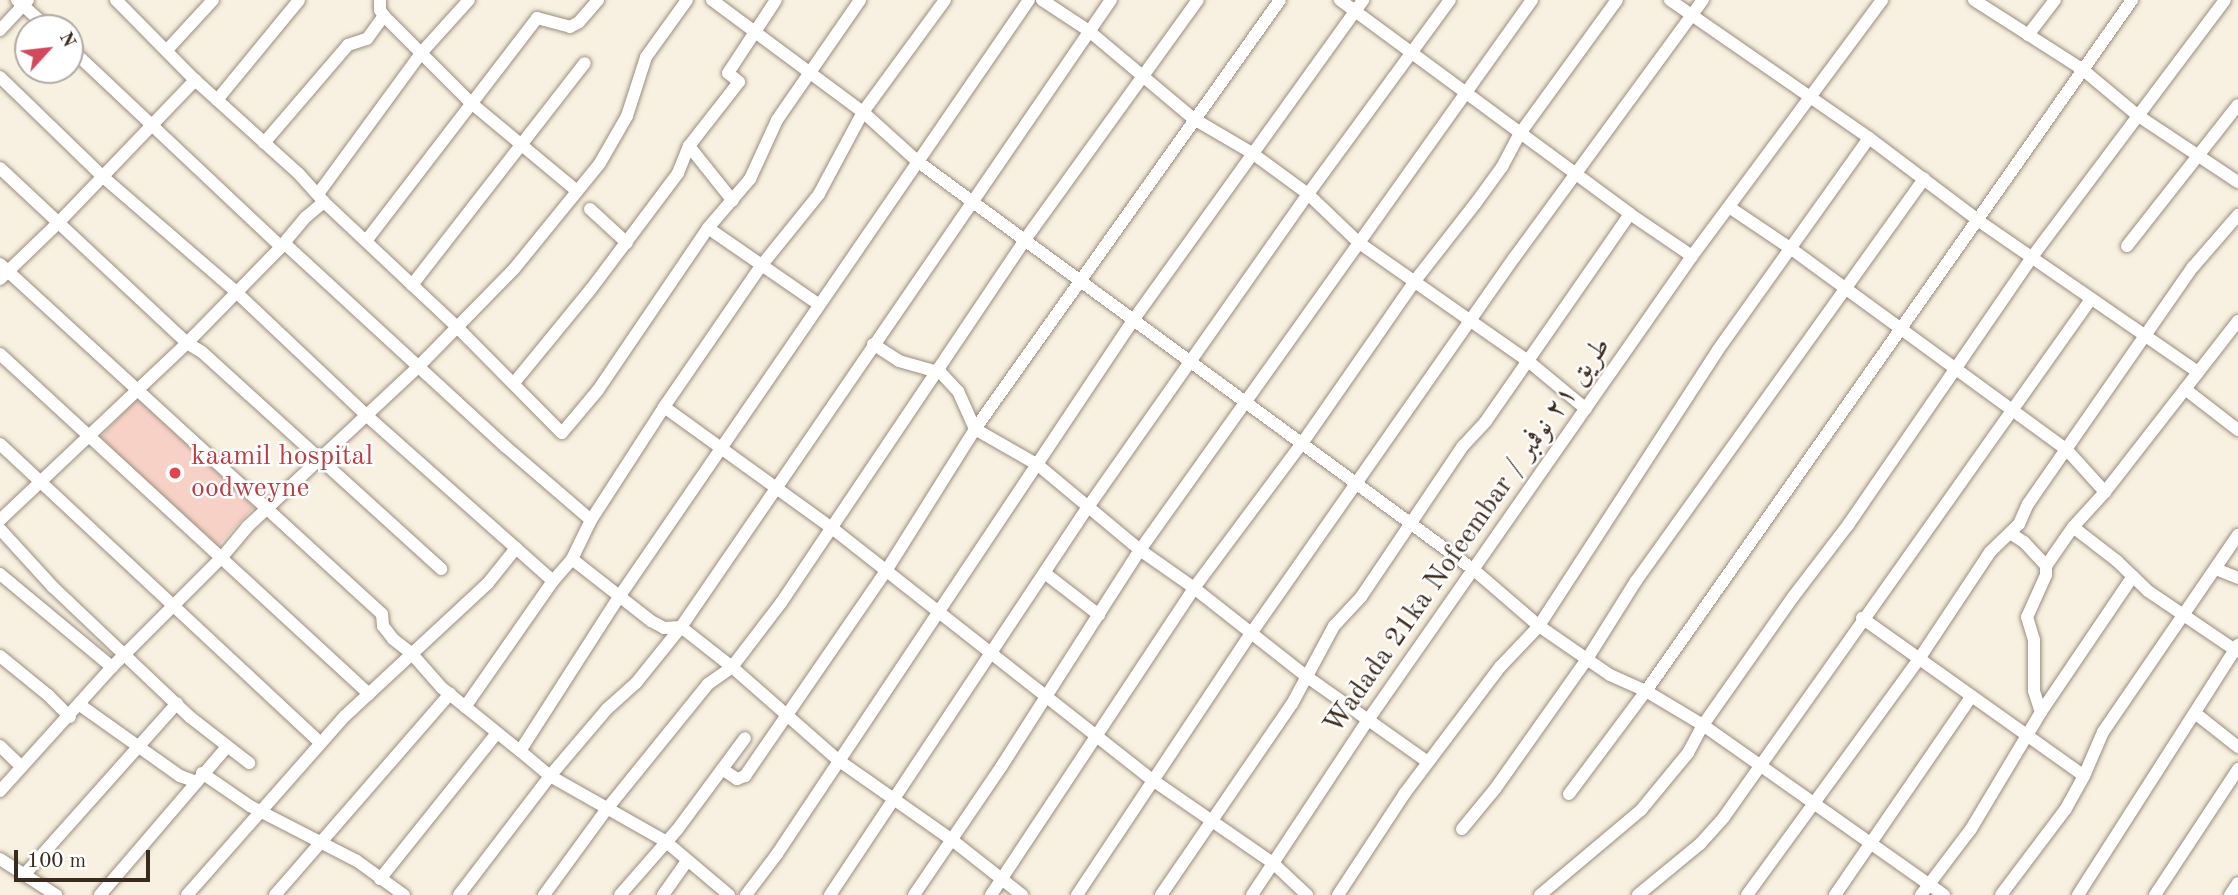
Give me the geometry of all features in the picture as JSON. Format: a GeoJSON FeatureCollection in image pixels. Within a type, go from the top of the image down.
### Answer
{"type":"FeatureCollection","features":[{"type":"Feature","properties":{"kind":"street"},"geometry":{"type":"LineString","coordinates":[[117,0],[195,80],[457,327],[555,428],[565,432],[708,228],[733,201],[761,161],[777,120],[860,0]]}},
{"type":"Feature","properties":{"kind":"street"},"geometry":{"type":"LineString","coordinates":[[167,50],[213,0]]}},
{"type":"Feature","properties":{"kind":"street"},"geometry":{"type":"LineString","coordinates":[[217,100],[299,0]]}},
{"type":"Feature","properties":{"kind":"street"},"geometry":{"type":"LineString","coordinates":[[380,0],[380,10],[384,16],[470,102],[577,191]]}},
{"type":"Feature","properties":{"kind":"street"},"geometry":{"type":"LineString","coordinates":[[0,520],[40,479],[187,343],[282,245],[321,198],[422,52],[469,0]]}},
{"type":"Feature","properties":{"kind":"street"},"geometry":{"type":"LineString","coordinates":[[366,242],[470,102],[537,18],[570,27],[579,22],[598,0]]}},
{"type":"Feature","properties":{"kind":"street"},"geometry":{"type":"LineString","coordinates":[[0,791],[171,605],[223,556],[268,507],[418,367],[506,279],[600,163],[620,132],[646,57],[687,0]]}},
{"type":"Feature","properties":{"kind":"street"},"geometry":{"type":"LineString","coordinates":[[712,0],[863,112],[917,161],[1474,570],[1539,626],[1628,685],[1646,691],[1703,725],[1871,843],[1924,890],[1944,895]]}},
{"type":"Feature","properties":{"kind":"street"},"geometry":{"type":"LineString","coordinates":[[514,383],[627,243],[678,173],[689,146],[738,82],[728,73],[776,0]]}},
{"type":"Feature","properties":{"kind":"street"},"geometry":{"type":"LineString","coordinates":[[466,706],[553,581],[572,559],[591,520],[664,407],[761,266],[819,194],[863,112],[945,0]]}},
{"type":"Feature","properties":{"kind":"street"},"geometry":{"type":"LineString","coordinates":[[520,751],[619,597],[1029,0]]}},
{"type":"Feature","properties":{"kind":"street"},"geometry":{"type":"LineString","coordinates":[[1042,0],[1089,31],[1194,119],[1252,153],[1308,194],[1358,242],[1528,361],[1586,409]]}},
{"type":"Feature","properties":{"kind":"street"},"geometry":{"type":"LineString","coordinates":[[459,895],[551,776],[607,709],[636,683],[681,627],[1111,0]]}},
{"type":"Feature","properties":{"kind":"street"},"geometry":{"type":"LineString","coordinates":[[544,895],[606,810],[708,684],[732,667],[781,603],[938,373],[1024,241],[1198,0]]}},
{"type":"Feature","properties":{"kind":"street"},"geometry":{"type":"LineString","coordinates":[[722,769],[737,779],[745,776],[886,571],[975,429],[1280,0]]}},
{"type":"Feature","properties":{"kind":"street"},"geometry":{"type":"LineString","coordinates":[[1340,0],[1630,214],[1692,256]]}},
{"type":"Feature","properties":{"kind":"street"},"geometry":{"type":"LineString","coordinates":[[746,895],[1134,319],[1363,0]]}},
{"type":"Feature","properties":{"kind":"street"},"geometry":{"type":"LineString","coordinates":[[830,895],[1046,574],[1088,507],[1308,194],[1450,0]]}},
{"type":"Feature","properties":{"kind":"street"},"geometry":{"type":"LineString","coordinates":[[914,895],[1140,550],[1532,0]]}},
{"type":"Feature","properties":{"kind":"street"},"geometry":{"type":"LineString","coordinates":[[991,895],[1098,737],[1194,588],[1303,442],[1415,282],[1502,167],[1521,132],[1617,0]]}},
{"type":"Feature","properties":{"kind":"street"},"geometry":{"type":"LineString","coordinates":[[1670,0],[1869,138],[1979,221],[2198,372]]}},
{"type":"Feature","properties":{"kind":"street"},"geometry":{"type":"LineString","coordinates":[[1077,895],[1252,632],[1514,258],[1703,0]]}},
{"type":"Feature","properties":{"kind":"street","name":"Wadada 21ka Nofeembar / طريق ٢١ نوفمبر"},"geometry":{"type":"LineString","coordinates":[[1252,895],[1368,720],[1692,256],[1882,0]]}},
{"type":"Feature","properties":{"kind":"street"},"geometry":{"type":"LineString","coordinates":[[1974,0],[2082,69],[2137,115],[2238,182]]}},
{"type":"Feature","properties":{"kind":"street"},"geometry":{"type":"LineString","coordinates":[[2028,35],[2054,0]]}},
{"type":"Feature","properties":{"kind":"street"},"geometry":{"type":"LineString","coordinates":[[1569,794],[1646,691],[1780,497],[1902,330],[2132,0]]}},
{"type":"Feature","properties":{"kind":"street"},"geometry":{"type":"LineString","coordinates":[[1540,895],[1641,810],[1688,753],[1703,725],[1793,597],[1849,525],[2032,257],[2225,0]]}},
{"type":"Feature","properties":{"kind":"street"},"geometry":{"type":"LineString","coordinates":[[0,30],[23,2]]}},
{"type":"Feature","properties":{"kind":"street"},"geometry":{"type":"LineString","coordinates":[[264,143],[348,45],[367,39],[384,16]]}},
{"type":"Feature","properties":{"kind":"street"},"geometry":{"type":"LineString","coordinates":[[84,61],[282,245],[591,520]]}},
{"type":"Feature","properties":{"kind":"street"},"geometry":{"type":"LineString","coordinates":[[412,285],[523,147],[585,63]]}},
{"type":"Feature","properties":{"kind":"street"},"geometry":{"type":"LineString","coordinates":[[0,77],[102,176],[235,291],[366,415],[553,581]]}},
{"type":"Feature","properties":{"kind":"street"},"geometry":{"type":"LineString","coordinates":[[195,80],[59,222],[3,271],[137,388],[382,614],[383,626],[450,694],[551,776],[606,810],[665,841],[729,895]]}},
{"type":"Feature","properties":{"kind":"street"},"geometry":{"type":"LineString","coordinates":[[2127,246],[2238,106]]}},
{"type":"Feature","properties":{"kind":"street"},"geometry":{"type":"LineString","coordinates":[[1338,895],[1428,762],[1500,667],[1539,626],[1718,350],[1869,138]]}},
{"type":"Feature","properties":{"kind":"street"},"geometry":{"type":"LineString","coordinates":[[689,146],[733,201]]}},
{"type":"Feature","properties":{"kind":"street"},"geometry":{"type":"LineString","coordinates":[[0,168],[187,343],[202,352],[320,460],[338,473],[441,569]]}},
{"type":"Feature","properties":{"kind":"street"},"geometry":{"type":"LineString","coordinates":[[1462,829],[1495,789],[1587,659],[1636,581],[1924,178]]}},
{"type":"Feature","properties":{"kind":"street"},"geometry":{"type":"LineString","coordinates":[[1729,207],[1790,247],[2010,411],[2067,450],[2105,492]]}},
{"type":"Feature","properties":{"kind":"street"},"geometry":{"type":"LineString","coordinates":[[590,209],[627,243]]}},
{"type":"Feature","properties":{"kind":"street"},"geometry":{"type":"LineString","coordinates":[[1161,895],[1292,704],[1334,626],[1361,597],[1374,574],[1412,524],[1463,446],[1486,421],[1630,214]]}},
{"type":"Feature","properties":{"kind":"street"},"geometry":{"type":"LineString","coordinates":[[1747,895],[1918,661],[1990,552],[2010,533],[2193,267],[2238,215]]}},
{"type":"Feature","properties":{"kind":"street"},"geometry":{"type":"LineString","coordinates":[[708,228],[818,304]]}},
{"type":"Feature","properties":{"kind":"street"},"geometry":{"type":"LineString","coordinates":[[1637,895],[1700,844],[1761,764],[1862,618],[2091,299]]}},
{"type":"Feature","properties":{"kind":"street"},"geometry":{"type":"LineString","coordinates":[[2041,712],[2034,691],[2034,640],[2027,617],[2046,575],[2046,566],[2073,527],[2105,492],[2237,324]]}},
{"type":"Feature","properties":{"kind":"street"},"geometry":{"type":"LineString","coordinates":[[873,344],[900,361],[938,373],[958,391],[975,429],[1038,465],[1140,550],[1252,632],[1306,676],[1428,762]]}},
{"type":"Feature","properties":{"kind":"street"},"geometry":{"type":"LineString","coordinates":[[0,354],[223,556],[369,694]]}},
{"type":"Feature","properties":{"kind":"street"},"geometry":{"type":"LineString","coordinates":[[2185,389],[2238,430]]}},
{"type":"Feature","properties":{"kind":"street"},"geometry":{"type":"LineString","coordinates":[[664,407],[777,487],[939,610],[1154,781],[1273,863],[1307,895]]}},
{"type":"Feature","properties":{"kind":"street"},"geometry":{"type":"LineString","coordinates":[[0,444],[320,742]]}},
{"type":"Feature","properties":{"kind":"street"},"geometry":{"type":"LineString","coordinates":[[2073,527],[2133,576],[2147,591],[2237,649],[2078,895]]}},
{"type":"Feature","properties":{"kind":"street"},"geometry":{"type":"LineString","coordinates":[[0,529],[23,556],[177,704],[226,748],[249,763]]}},
{"type":"Feature","properties":{"kind":"street"},"geometry":{"type":"LineString","coordinates":[[2010,533],[2024,542],[2046,566]]}},
{"type":"Feature","properties":{"kind":"street"},"geometry":{"type":"LineString","coordinates":[[2001,895],[2065,810],[2104,732],[2154,661],[2182,613],[2238,535]]}},
{"type":"Feature","properties":{"kind":"street"},"geometry":{"type":"LineString","coordinates":[[187,895],[320,742],[488,583],[516,548]]}},
{"type":"Feature","properties":{"kind":"street"},"geometry":{"type":"LineString","coordinates":[[572,559],[619,597],[664,628],[681,627],[732,667],[838,760],[952,840],[1022,895]]}},
{"type":"Feature","properties":{"kind":"street"},"geometry":{"type":"LineString","coordinates":[[2216,569],[2238,578]]}},
{"type":"Feature","properties":{"kind":"street"},"geometry":{"type":"LineString","coordinates":[[0,574],[112,667]]}},
{"type":"Feature","properties":{"kind":"street"},"geometry":{"type":"LineString","coordinates":[[1046,574],[1099,615]]}},
{"type":"Feature","properties":{"kind":"street"},"geometry":{"type":"LineString","coordinates":[[1924,890],[1971,829],[2041,712],[2133,576]]}},
{"type":"Feature","properties":{"kind":"street"},"geometry":{"type":"LineString","coordinates":[[1862,618],[1918,661],[2084,776]]}},
{"type":"Feature","properties":{"kind":"street"},"geometry":{"type":"LineString","coordinates":[[0,656],[48,695],[69,717]]}},
{"type":"Feature","properties":{"kind":"street"},"geometry":{"type":"LineString","coordinates":[[275,895],[450,694]]}},
{"type":"Feature","properties":{"kind":"street"},"geometry":{"type":"LineString","coordinates":[[1835,895],[1971,697]]}},
{"type":"Feature","properties":{"kind":"street"},"geometry":{"type":"LineString","coordinates":[[24,875],[177,704]]}},
{"type":"Feature","properties":{"kind":"street"},"geometry":{"type":"LineString","coordinates":[[80,705],[180,776],[198,777],[259,811],[323,841],[404,895]]}},
{"type":"Feature","properties":{"kind":"street"},"geometry":{"type":"LineString","coordinates":[[2195,713],[2238,747]]}},
{"type":"Feature","properties":{"kind":"street"},"geometry":{"type":"LineString","coordinates":[[380,879],[497,733]]}},
{"type":"Feature","properties":{"kind":"street"},"geometry":{"type":"LineString","coordinates":[[620,895],[677,830],[745,738]]}},
{"type":"Feature","properties":{"kind":"street"},"geometry":{"type":"LineString","coordinates":[[0,746],[22,767]]}},
{"type":"Feature","properties":{"kind":"street"},"geometry":{"type":"LineString","coordinates":[[100,895],[198,777],[226,748]]}},
{"type":"Feature","properties":{"kind":"street"},"geometry":{"type":"LineString","coordinates":[[2155,895],[2238,769]]}},
{"type":"Feature","properties":{"kind":"street"},"geometry":{"type":"LineString","coordinates":[[0,859],[56,895]]}},
{"type":"Feature","properties":{"kind":"street"},"geometry":{"type":"LineString","coordinates":[[663,895],[687,861]]}},
{"type":"Feature","properties":{"kind":"street"},"geometry":{"type":"LineString","coordinates":[[2230,895],[2238,883]]}},
{"type":"Feature","properties":{"kind":"shaded area","name":"kaamil hospital oodweyne"},"geometry":{"type":"Polygon","coordinates":[[[137,398],[254,507],[214,550],[97,440],[137,398]]]}},
{"type":"Feature","properties":{"kind":"place","name":"kaamil hospital oodweyne"},"geometry":{"type":"Point","coordinates":[175,473]}}]}
